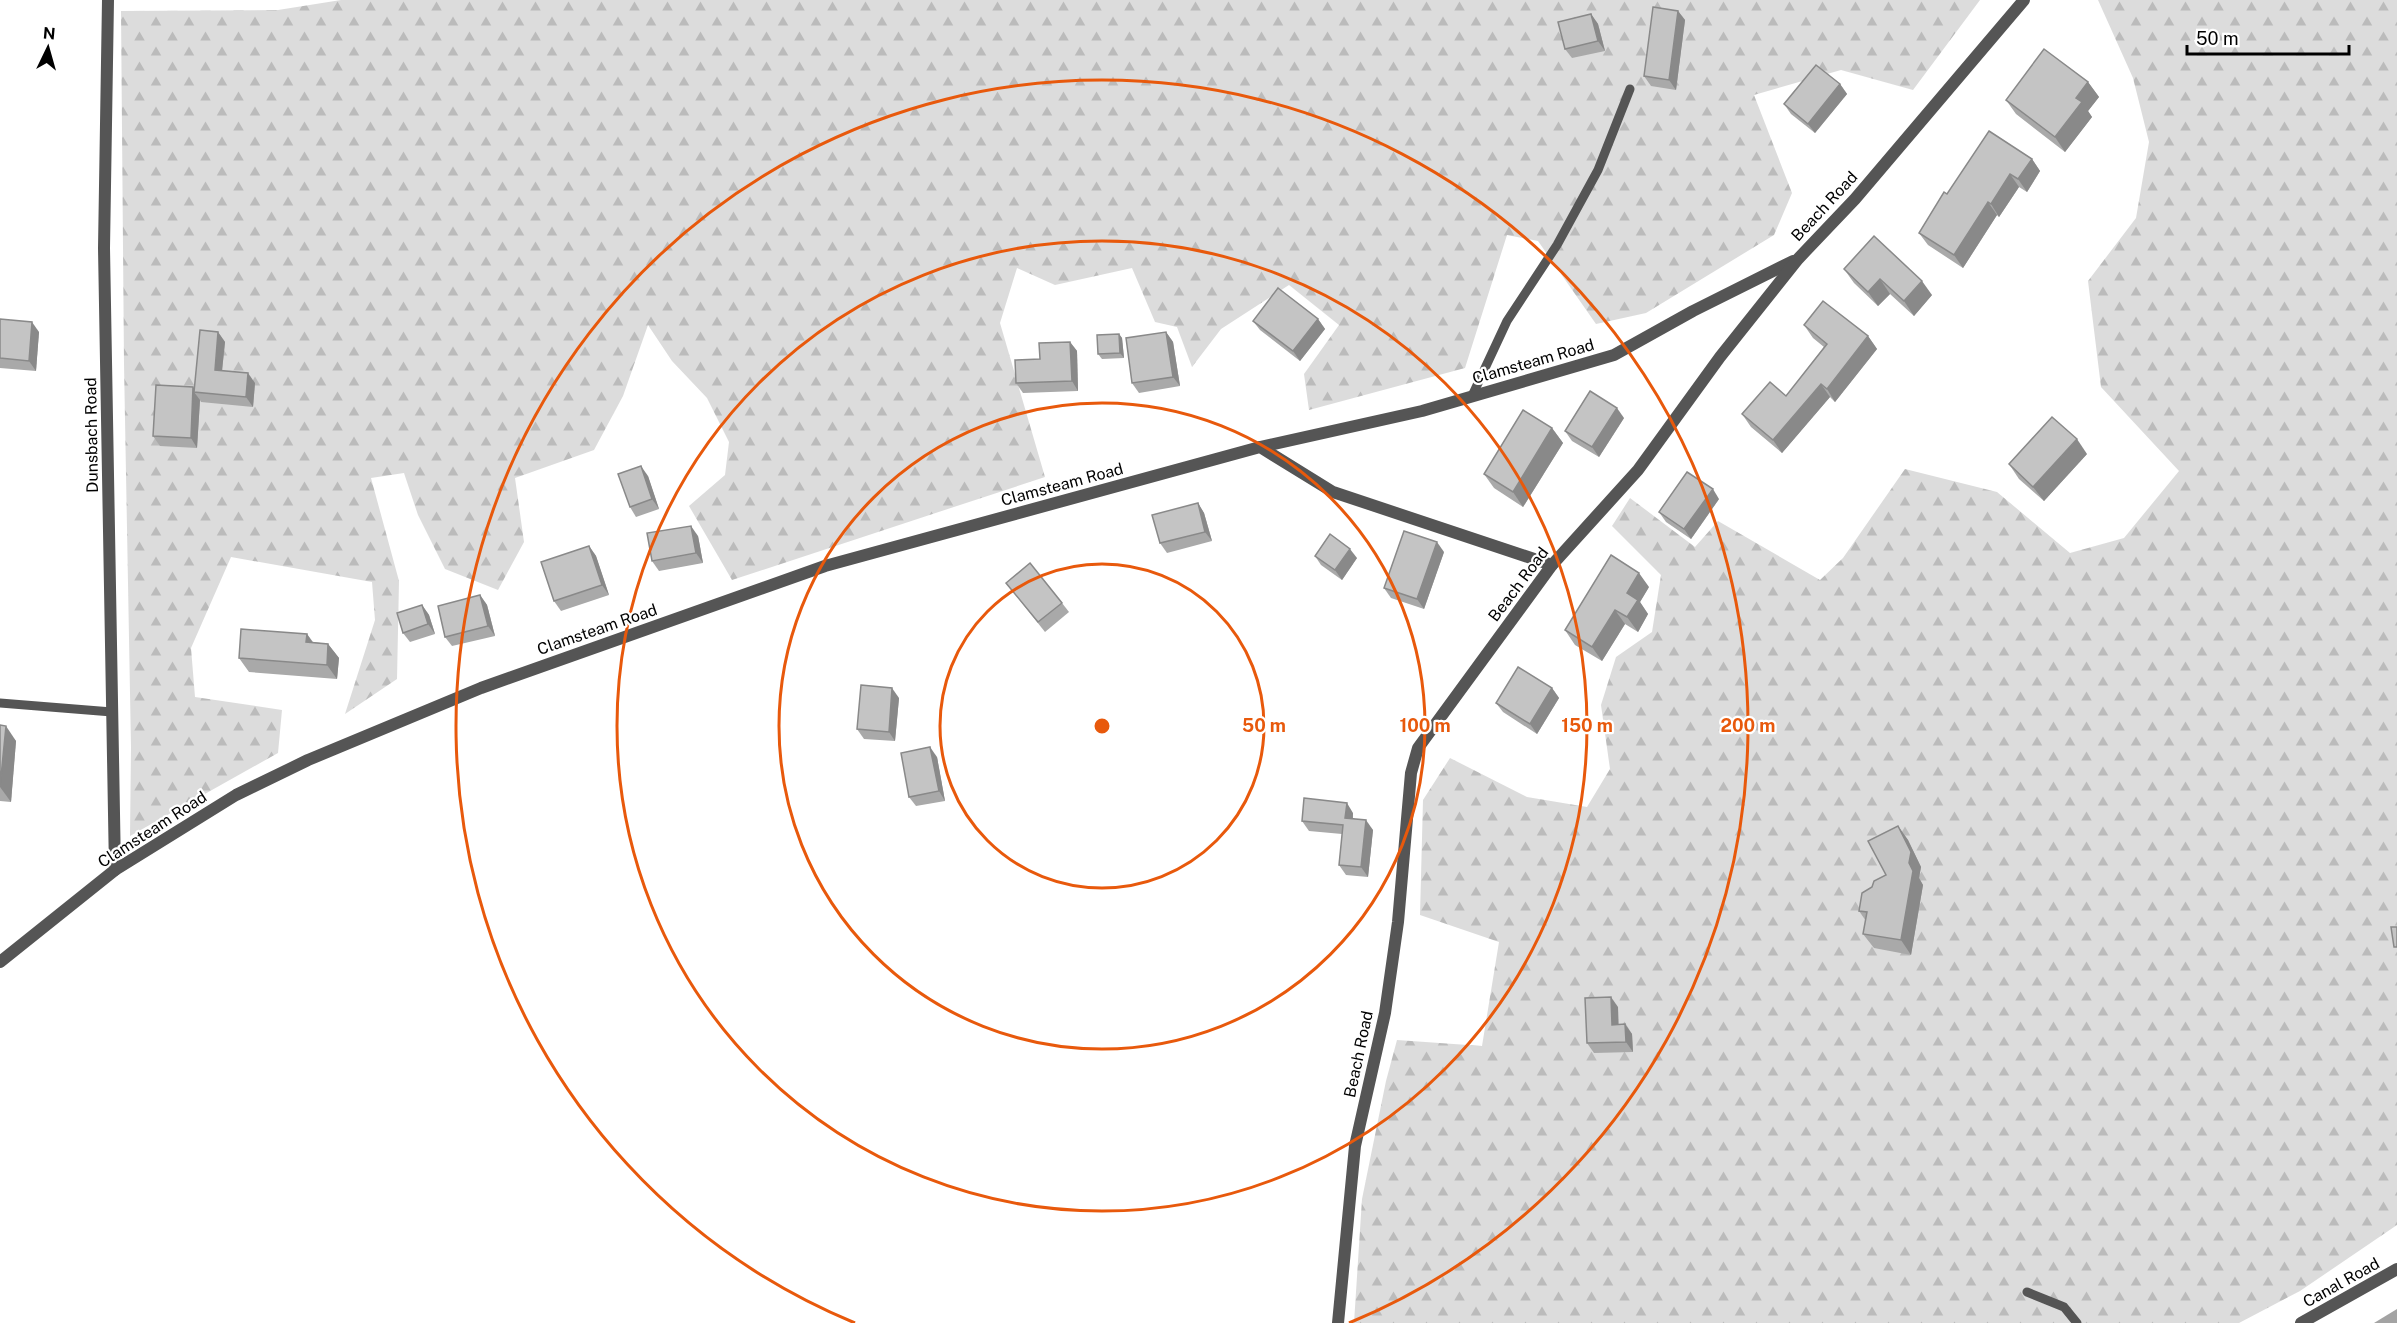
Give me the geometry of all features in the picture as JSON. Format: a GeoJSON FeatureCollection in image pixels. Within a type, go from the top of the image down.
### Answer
{"type":"FeatureCollection","features":[{"type":"Feature","properties":{"kind":"street","name":"Dunsbach Road"},"geometry":{"type":"LineString","coordinates":[[108,0],[104,248],[115,870]]}},
{"type":"Feature","properties":{"kind":"street","name":"Beach Road"},"geometry":{"type":"LineString","coordinates":[[1338,1323],[1355,1146],[1385,1014],[1398,922],[1411,773],[1418,748],[1552,565],[1638,470],[1720,357],[1798,259],[1854,199],[2024,0]]}},
{"type":"Feature","properties":{"kind":"street","name":"Clamsteam Road"},"geometry":{"type":"LineString","coordinates":[[0,962],[115,870],[236,795],[308,760],[481,688],[825,566],[1260,447],[1422,411],[1614,355],[1693,311],[1798,259]]}},
{"type":"Feature","properties":{"kind":"street"},"geometry":{"type":"LineString","coordinates":[[1260,447],[1333,492],[1492,547],[1552,565]]}},
{"type":"Feature","properties":{"kind":"street","name":"Canal Road"},"geometry":{"type":"LineString","coordinates":[[2301,1323],[2397,1269]]}},
{"type":"Feature","properties":{"kind":"lane"},"geometry":{"type":"LineString","coordinates":[[1472,396],[1507,321],[1557,245],[1598,170],[1630,89]]}},
{"type":"Feature","properties":{"kind":"lane"},"geometry":{"type":"LineString","coordinates":[[0,703],[112,712]]}},
{"type":"Feature","properties":{"kind":"lane"},"geometry":{"type":"LineString","coordinates":[[2028,1292],[2064,1307],[2077,1323]]}},
{"type":"Feature","properties":{"kind":"green space"},"geometry":{"type":"Polygon","coordinates":[[[341,0],[1980,0],[1913,90],[1841,70],[1754,95],[1792,193],[1774,235],[1646,313],[1596,324],[1538,241],[1507,235],[1465,368],[1309,410],[1304,374],[1339,325],[1289,285],[1221,329],[1192,367],[1177,327],[1155,322],[1132,268],[1055,285],[1017,268],[1000,323],[1045,477],[732,580],[689,506],[725,475],[729,442],[707,398],[672,361],[648,325],[623,396],[594,450],[515,478],[524,542],[498,590],[445,569],[418,515],[404,473],[371,478],[399,581],[397,679],[345,714],[375,620],[372,582],[231,557],[191,648],[195,697],[282,710],[278,753],[130,836],[131,747],[121,11],[278,10],[341,0]]]}},
{"type":"Feature","properties":{"kind":"green space"},"geometry":{"type":"Polygon","coordinates":[[[2098,0],[2397,0],[2397,1225],[2300,1291],[2239,1323],[1354,1323],[1362,1199],[1386,1081],[1397,1040],[1482,1046],[1499,942],[1420,915],[1423,800],[1450,758],[1527,797],[1587,807],[1610,769],[1601,705],[1616,657],[1652,632],[1661,575],[1612,526],[1630,498],[1695,547],[1718,521],[1820,580],[1843,558],[1905,469],[1997,492],[2070,553],[2124,538],[2179,471],[2101,387],[2088,281],[2136,218],[2149,142],[2133,78],[2098,0]]]}},
{"type":"Feature","properties":{"kind":"water"},"geometry":{"type":"Polygon","coordinates":[[[2397,1309],[2397,1323],[2374,1323],[2397,1309]]]}},
{"type":"Feature","properties":{"kind":"building"},"geometry":{"type":"Polygon","coordinates":[[[1653,7],[1678,11],[1669,80],[1644,76],[1653,7]]]}},
{"type":"Feature","properties":{"kind":"building"},"geometry":{"type":"Polygon","coordinates":[[[1591,14],[1598,41],[1565,49],[1558,22],[1591,14]]]}},
{"type":"Feature","properties":{"kind":"building"},"geometry":{"type":"Polygon","coordinates":[[[2044,49],[2088,82],[2076,98],[2082,102],[2055,137],[2006,100],[2044,49]]]}},
{"type":"Feature","properties":{"kind":"building"},"geometry":{"type":"Polygon","coordinates":[[[1816,65],[1840,84],[1808,124],[1784,104],[1816,65]]]}},
{"type":"Feature","properties":{"kind":"building"},"geometry":{"type":"Polygon","coordinates":[[[1989,131],[2032,159],[2018,179],[2010,174],[1991,204],[1988,202],[1954,255],[1919,233],[1944,192],[1947,194],[1989,131]]]}},
{"type":"Feature","properties":{"kind":"building"},"geometry":{"type":"Polygon","coordinates":[[[1874,236],[1922,281],[1904,301],[1880,279],[1868,292],[1844,269],[1874,236]]]}},
{"type":"Feature","properties":{"kind":"building"},"geometry":{"type":"Polygon","coordinates":[[[1278,288],[1318,319],[1293,351],[1253,321],[1278,288]]]}},
{"type":"Feature","properties":{"kind":"building"},"geometry":{"type":"Polygon","coordinates":[[[1823,301],[1868,336],[1827,389],[1821,384],[1773,440],[1742,414],[1770,382],[1786,396],[1827,344],[1804,325],[1823,301]]]}},
{"type":"Feature","properties":{"kind":"building"},"geometry":{"type":"Polygon","coordinates":[[[0,319],[32,322],[29,361],[0,358],[0,319]]]}},
{"type":"Feature","properties":{"kind":"building"},"geometry":{"type":"Polygon","coordinates":[[[200,330],[218,332],[215,370],[248,373],[246,397],[194,392],[200,330]]]}},
{"type":"Feature","properties":{"kind":"building"},"geometry":{"type":"Polygon","coordinates":[[[1166,332],[1173,377],[1132,383],[1126,338],[1166,332]]]}},
{"type":"Feature","properties":{"kind":"building"},"geometry":{"type":"Polygon","coordinates":[[[1119,334],[1120,353],[1098,354],[1097,335],[1119,334]]]}},
{"type":"Feature","properties":{"kind":"building"},"geometry":{"type":"Polygon","coordinates":[[[1070,342],[1072,381],[1016,383],[1015,360],[1040,359],[1039,343],[1070,342]]]}},
{"type":"Feature","properties":{"kind":"building"},"geometry":{"type":"Polygon","coordinates":[[[156,385],[193,387],[191,438],[153,436],[156,385]]]}},
{"type":"Feature","properties":{"kind":"building"},"geometry":{"type":"Polygon","coordinates":[[[1590,391],[1617,408],[1592,447],[1565,431],[1590,391]]]}},
{"type":"Feature","properties":{"kind":"building"},"geometry":{"type":"Polygon","coordinates":[[[1523,410],[1552,428],[1513,492],[1484,474],[1523,410]]]}},
{"type":"Feature","properties":{"kind":"building"},"geometry":{"type":"Polygon","coordinates":[[[2052,417],[2077,439],[2033,487],[2009,464],[2052,417]]]}},
{"type":"Feature","properties":{"kind":"building"},"geometry":{"type":"Polygon","coordinates":[[[641,466],[652,499],[630,507],[618,474],[641,466]]]}},
{"type":"Feature","properties":{"kind":"building"},"geometry":{"type":"Polygon","coordinates":[[[1687,472],[1713,489],[1684,529],[1659,512],[1687,472]]]}},
{"type":"Feature","properties":{"kind":"building"},"geometry":{"type":"Polygon","coordinates":[[[1198,503],[1205,532],[1160,543],[1152,515],[1198,503]]]}},
{"type":"Feature","properties":{"kind":"building"},"geometry":{"type":"Polygon","coordinates":[[[691,526],[696,553],[652,561],[647,533],[691,526]]]}},
{"type":"Feature","properties":{"kind":"building"},"geometry":{"type":"Polygon","coordinates":[[[1404,531],[1437,542],[1417,599],[1384,588],[1404,531]]]}},
{"type":"Feature","properties":{"kind":"building"},"geometry":{"type":"Polygon","coordinates":[[[1330,534],[1350,549],[1335,570],[1315,556],[1330,534]]]}},
{"type":"Feature","properties":{"kind":"building"},"geometry":{"type":"Polygon","coordinates":[[[589,546],[602,585],[554,601],[541,562],[589,546]]]}},
{"type":"Feature","properties":{"kind":"building"},"geometry":{"type":"Polygon","coordinates":[[[1611,555],[1639,573],[1627,593],[1638,600],[1627,617],[1615,610],[1592,647],[1565,630],[1611,555]]]}},
{"type":"Feature","properties":{"kind":"building"},"geometry":{"type":"Polygon","coordinates":[[[1030,563],[1062,603],[1038,622],[1006,583],[1030,563]]]}},
{"type":"Feature","properties":{"kind":"building"},"geometry":{"type":"Polygon","coordinates":[[[480,595],[488,626],[445,637],[438,606],[480,595]]]}},
{"type":"Feature","properties":{"kind":"building"},"geometry":{"type":"Polygon","coordinates":[[[422,605],[428,624],[403,633],[397,613],[422,605]]]}},
{"type":"Feature","properties":{"kind":"building"},"geometry":{"type":"Polygon","coordinates":[[[241,629],[307,634],[306,642],[328,644],[327,665],[239,658],[241,629]]]}},
{"type":"Feature","properties":{"kind":"building"},"geometry":{"type":"Polygon","coordinates":[[[1518,667],[1552,688],[1530,724],[1496,703],[1518,667]]]}},
{"type":"Feature","properties":{"kind":"building"},"geometry":{"type":"Polygon","coordinates":[[[861,685],[892,688],[889,732],[857,729],[861,685]]]}},
{"type":"Feature","properties":{"kind":"building"},"geometry":{"type":"Polygon","coordinates":[[[0,725],[6,726],[0,787],[0,725]]]}},
{"type":"Feature","properties":{"kind":"building"},"geometry":{"type":"Polygon","coordinates":[[[930,747],[939,791],[909,797],[901,753],[930,747]]]}},
{"type":"Feature","properties":{"kind":"building"},"geometry":{"type":"Polygon","coordinates":[[[1304,798],[1347,803],[1345,818],[1366,820],[1361,867],[1339,865],[1343,825],[1302,821],[1304,798]]]}},
{"type":"Feature","properties":{"kind":"building"},"geometry":{"type":"Polygon","coordinates":[[[1898,826],[1911,852],[1909,863],[1913,871],[1901,940],[1863,934],[1867,912],[1859,911],[1862,893],[1872,887],[1874,881],[1886,875],[1868,841],[1898,826]]]}},
{"type":"Feature","properties":{"kind":"building"},"geometry":{"type":"Polygon","coordinates":[[[2391,927],[2397,927],[2397,947],[2394,947],[2391,927]]]}},
{"type":"Feature","properties":{"kind":"building"},"geometry":{"type":"Polygon","coordinates":[[[1611,997],[1612,1025],[1625,1024],[1626,1042],[1587,1043],[1585,998],[1611,997]]]}}]}
